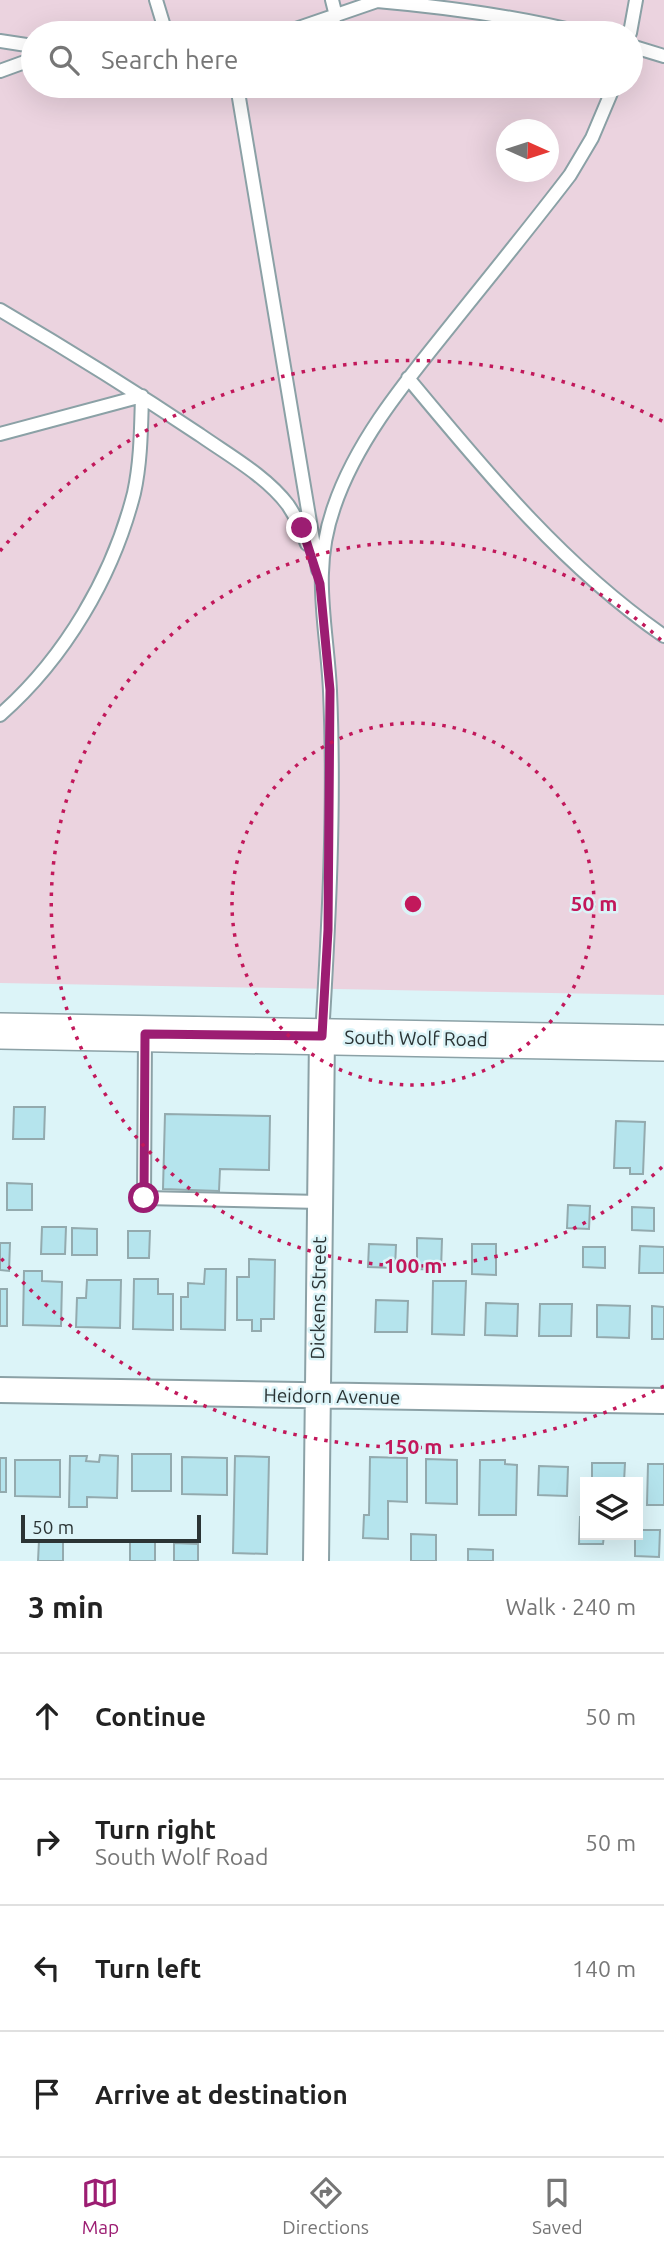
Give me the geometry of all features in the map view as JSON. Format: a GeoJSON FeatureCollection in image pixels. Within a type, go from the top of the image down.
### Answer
{"type":"FeatureCollection","features":[{"type":"Feature","properties":{"kind":"main road","name":"South Wolf Road"},"geometry":{"type":"LineString","coordinates":[[0,1031],[664,1043]]}},
{"type":"Feature","properties":{"kind":"street","name":"Dickens Street"},"geometry":{"type":"LineString","coordinates":[[316,1561],[322,1036]]}},
{"type":"Feature","properties":{"kind":"street","name":"Heidorn Avenue"},"geometry":{"type":"LineString","coordinates":[[0,1390],[664,1401]]}},
{"type":"Feature","properties":{"kind":"lane"},"geometry":{"type":"LineString","coordinates":[[156,0],[162,21]]}},
{"type":"Feature","properties":{"kind":"lane"},"geometry":{"type":"LineString","coordinates":[[332,0],[335,16]]}},
{"type":"Feature","properties":{"kind":"lane"},"geometry":{"type":"LineString","coordinates":[[632,21],[635,0]]}},
{"type":"Feature","properties":{"kind":"lane"},"geometry":{"type":"LineString","coordinates":[[320,21],[379,1],[522,21]]}},
{"type":"Feature","properties":{"kind":"lane"},"geometry":{"type":"LineString","coordinates":[[0,41],[21,44]]}},
{"type":"Feature","properties":{"kind":"lane"},"geometry":{"type":"LineString","coordinates":[[643,50],[664,56]]}},
{"type":"Feature","properties":{"kind":"lane"},"geometry":{"type":"LineString","coordinates":[[0,71],[21,63]]}},
{"type":"Feature","properties":{"kind":"lane"},"geometry":{"type":"LineString","coordinates":[[239,98],[320,584],[330,690],[328,930],[322,1036]]}},
{"type":"Feature","properties":{"kind":"lane"},"geometry":{"type":"LineString","coordinates":[[320,584],[325,538],[334,507],[344,482],[369,437],[408,377],[570,175],[592,138],[609,98]]}},
{"type":"Feature","properties":{"kind":"lane"},"geometry":{"type":"LineString","coordinates":[[0,310],[142,396],[267,484],[287,504],[302,528],[320,584]]}},
{"type":"Feature","properties":{"kind":"lane"},"geometry":{"type":"LineString","coordinates":[[408,377],[539,530],[588,577],[664,636]]}},
{"type":"Feature","properties":{"kind":"lane"},"geometry":{"type":"LineString","coordinates":[[0,434],[142,396]]}},
{"type":"Feature","properties":{"kind":"lane"},"geometry":{"type":"LineString","coordinates":[[0,715],[18,700],[55,656],[85,610],[116,551],[134,491],[141,445],[142,396]]}},
{"type":"Feature","properties":{"kind":"lane"},"geometry":{"type":"LineString","coordinates":[[145,1034],[144,1198],[320,1202]]}},
{"type":"Feature","properties":{"kind":"shaded area"},"geometry":{"type":"Polygon","coordinates":[[[0,0],[664,0],[664,995],[0,983],[0,0]]]}},
{"type":"Feature","properties":{"kind":"building"},"geometry":{"type":"Polygon","coordinates":[[[14,1107],[45,1107],[44,1139],[13,1139],[14,1107]]]}},
{"type":"Feature","properties":{"kind":"building"},"geometry":{"type":"Polygon","coordinates":[[[165,1114],[270,1116],[269,1170],[220,1169],[219,1191],[163,1189],[165,1114]]]}},
{"type":"Feature","properties":{"kind":"building"},"geometry":{"type":"Polygon","coordinates":[[[616,1121],[645,1122],[643,1174],[630,1174],[630,1168],[614,1168],[616,1121]]]}},
{"type":"Feature","properties":{"kind":"building"},"geometry":{"type":"Polygon","coordinates":[[[7,1183],[32,1184],[32,1210],[7,1210],[7,1183]]]}},
{"type":"Feature","properties":{"kind":"building"},"geometry":{"type":"Polygon","coordinates":[[[568,1205],[590,1206],[589,1229],[567,1228],[568,1205]]]}},
{"type":"Feature","properties":{"kind":"building"},"geometry":{"type":"Polygon","coordinates":[[[632,1207],[654,1208],[654,1231],[632,1230],[632,1207]]]}},
{"type":"Feature","properties":{"kind":"building"},"geometry":{"type":"Polygon","coordinates":[[[42,1227],[66,1227],[65,1254],[41,1254],[42,1227]]]}},
{"type":"Feature","properties":{"kind":"building"},"geometry":{"type":"Polygon","coordinates":[[[72,1228],[97,1229],[97,1255],[72,1255],[72,1228]]]}},
{"type":"Feature","properties":{"kind":"building"},"geometry":{"type":"Polygon","coordinates":[[[128,1231],[150,1231],[149,1258],[128,1258],[128,1231]]]}},
{"type":"Feature","properties":{"kind":"building"},"geometry":{"type":"Polygon","coordinates":[[[417,1238],[442,1239],[441,1270],[417,1269],[417,1238]]]}},
{"type":"Feature","properties":{"kind":"building"},"geometry":{"type":"Polygon","coordinates":[[[0,1243],[10,1243],[9,1271],[0,1270],[0,1243]]]}},
{"type":"Feature","properties":{"kind":"building"},"geometry":{"type":"Polygon","coordinates":[[[369,1244],[396,1245],[395,1268],[368,1267],[369,1244]]]}},
{"type":"Feature","properties":{"kind":"building"},"geometry":{"type":"Polygon","coordinates":[[[472,1244],[496,1244],[496,1275],[472,1274],[472,1244]]]}},
{"type":"Feature","properties":{"kind":"building"},"geometry":{"type":"Polygon","coordinates":[[[640,1246],[664,1247],[664,1273],[639,1273],[640,1246]]]}},
{"type":"Feature","properties":{"kind":"building"},"geometry":{"type":"Polygon","coordinates":[[[583,1247],[605,1247],[605,1268],[583,1267],[583,1247]]]}},
{"type":"Feature","properties":{"kind":"building"},"geometry":{"type":"Polygon","coordinates":[[[249,1259],[275,1260],[274,1319],[261,1319],[261,1331],[252,1331],[252,1320],[237,1320],[237,1277],[249,1277],[249,1259]]]}},
{"type":"Feature","properties":{"kind":"building"},"geometry":{"type":"Polygon","coordinates":[[[205,1269],[226,1269],[225,1330],[181,1329],[181,1297],[188,1297],[188,1283],[204,1284],[205,1269]]]}},
{"type":"Feature","properties":{"kind":"building"},"geometry":{"type":"Polygon","coordinates":[[[24,1271],[42,1271],[42,1281],[62,1282],[61,1326],[23,1325],[24,1271]]]}},
{"type":"Feature","properties":{"kind":"building"},"geometry":{"type":"Polygon","coordinates":[[[134,1279],[158,1279],[158,1294],[173,1294],[173,1330],[133,1329],[134,1279]]]}},
{"type":"Feature","properties":{"kind":"building"},"geometry":{"type":"Polygon","coordinates":[[[87,1280],[121,1280],[120,1328],[76,1327],[77,1298],[86,1298],[87,1280]]]}},
{"type":"Feature","properties":{"kind":"building"},"geometry":{"type":"Polygon","coordinates":[[[433,1281],[466,1281],[464,1335],[432,1334],[433,1281]]]}},
{"type":"Feature","properties":{"kind":"building"},"geometry":{"type":"Polygon","coordinates":[[[0,1289],[7,1289],[7,1326],[0,1326],[0,1289]]]}},
{"type":"Feature","properties":{"kind":"building"},"geometry":{"type":"Polygon","coordinates":[[[376,1300],[408,1301],[407,1332],[375,1332],[376,1300]]]}},
{"type":"Feature","properties":{"kind":"building"},"geometry":{"type":"Polygon","coordinates":[[[486,1303],[518,1304],[517,1336],[485,1335],[486,1303]]]}},
{"type":"Feature","properties":{"kind":"building"},"geometry":{"type":"Polygon","coordinates":[[[540,1304],[572,1304],[571,1336],[539,1336],[540,1304]]]}},
{"type":"Feature","properties":{"kind":"building"},"geometry":{"type":"Polygon","coordinates":[[[597,1305],[630,1306],[629,1338],[597,1337],[597,1305]]]}},
{"type":"Feature","properties":{"kind":"building"},"geometry":{"type":"Polygon","coordinates":[[[652,1306],[664,1307],[664,1339],[652,1339],[652,1306]]]}},
{"type":"Feature","properties":{"kind":"building"},"geometry":{"type":"Polygon","coordinates":[[[132,1454],[171,1454],[171,1491],[132,1491],[132,1454]]]}},
{"type":"Feature","properties":{"kind":"building"},"geometry":{"type":"Polygon","coordinates":[[[100,1455],[118,1456],[117,1498],[87,1497],[87,1507],[69,1507],[70,1456],[87,1456],[86,1461],[99,1462],[100,1455]]]}},
{"type":"Feature","properties":{"kind":"building"},"geometry":{"type":"Polygon","coordinates":[[[235,1456],[269,1457],[267,1554],[233,1553],[235,1456]]]}},
{"type":"Feature","properties":{"kind":"building"},"geometry":{"type":"Polygon","coordinates":[[[182,1457],[227,1458],[227,1495],[182,1494],[182,1457]]]}},
{"type":"Feature","properties":{"kind":"building"},"geometry":{"type":"Polygon","coordinates":[[[370,1457],[407,1458],[407,1502],[388,1501],[388,1539],[363,1538],[364,1515],[369,1515],[370,1457]]]}},
{"type":"Feature","properties":{"kind":"building"},"geometry":{"type":"Polygon","coordinates":[[[0,1458],[6,1458],[6,1492],[0,1492],[0,1458]]]}},
{"type":"Feature","properties":{"kind":"building"},"geometry":{"type":"Polygon","coordinates":[[[426,1459],[457,1460],[457,1504],[426,1503],[426,1459]]]}},
{"type":"Feature","properties":{"kind":"building"},"geometry":{"type":"Polygon","coordinates":[[[15,1460],[60,1460],[60,1497],[15,1496],[15,1460]]]}},
{"type":"Feature","properties":{"kind":"building"},"geometry":{"type":"Polygon","coordinates":[[[480,1460],[505,1460],[505,1464],[517,1465],[516,1515],[479,1515],[480,1460]]]}},
{"type":"Feature","properties":{"kind":"building"},"geometry":{"type":"Polygon","coordinates":[[[592,1463],[625,1463],[624,1477],[592,1477],[592,1463]]]}},
{"type":"Feature","properties":{"kind":"building"},"geometry":{"type":"Polygon","coordinates":[[[648,1464],[664,1464],[664,1505],[647,1505],[648,1464]]]}},
{"type":"Feature","properties":{"kind":"building"},"geometry":{"type":"Polygon","coordinates":[[[539,1466],[568,1467],[567,1496],[538,1495],[539,1466]]]}},
{"type":"Feature","properties":{"kind":"building"},"geometry":{"type":"Polygon","coordinates":[[[580,1517],[580,1540],[603,1540],[603,1544],[579,1544],[580,1517]]]}},
{"type":"Feature","properties":{"kind":"building"},"geometry":{"type":"Polygon","coordinates":[[[643,1530],[660,1530],[659,1557],[635,1556],[635,1540],[643,1540],[643,1530]]]}},
{"type":"Feature","properties":{"kind":"building"},"geometry":{"type":"Polygon","coordinates":[[[411,1534],[436,1535],[436,1561],[411,1561],[411,1534]]]}},
{"type":"Feature","properties":{"kind":"building"},"geometry":{"type":"Polygon","coordinates":[[[39,1540],[63,1540],[63,1561],[38,1561],[39,1540]]]}},
{"type":"Feature","properties":{"kind":"building"},"geometry":{"type":"Polygon","coordinates":[[[130,1542],[155,1542],[155,1561],[130,1561],[130,1542]]]}},
{"type":"Feature","properties":{"kind":"building"},"geometry":{"type":"Polygon","coordinates":[[[174,1543],[198,1544],[198,1561],[174,1561],[174,1543]]]}},
{"type":"Feature","properties":{"kind":"building"},"geometry":{"type":"Polygon","coordinates":[[[468,1549],[493,1550],[493,1561],[468,1561],[468,1549]]]}},
{"type":"Feature","properties":{"kind":"route"},"geometry":{"type":"LineString","coordinates":[[144,1198],[145,1034],[322,1036],[328,930],[330,690],[320,584],[302,528]]}}]}
